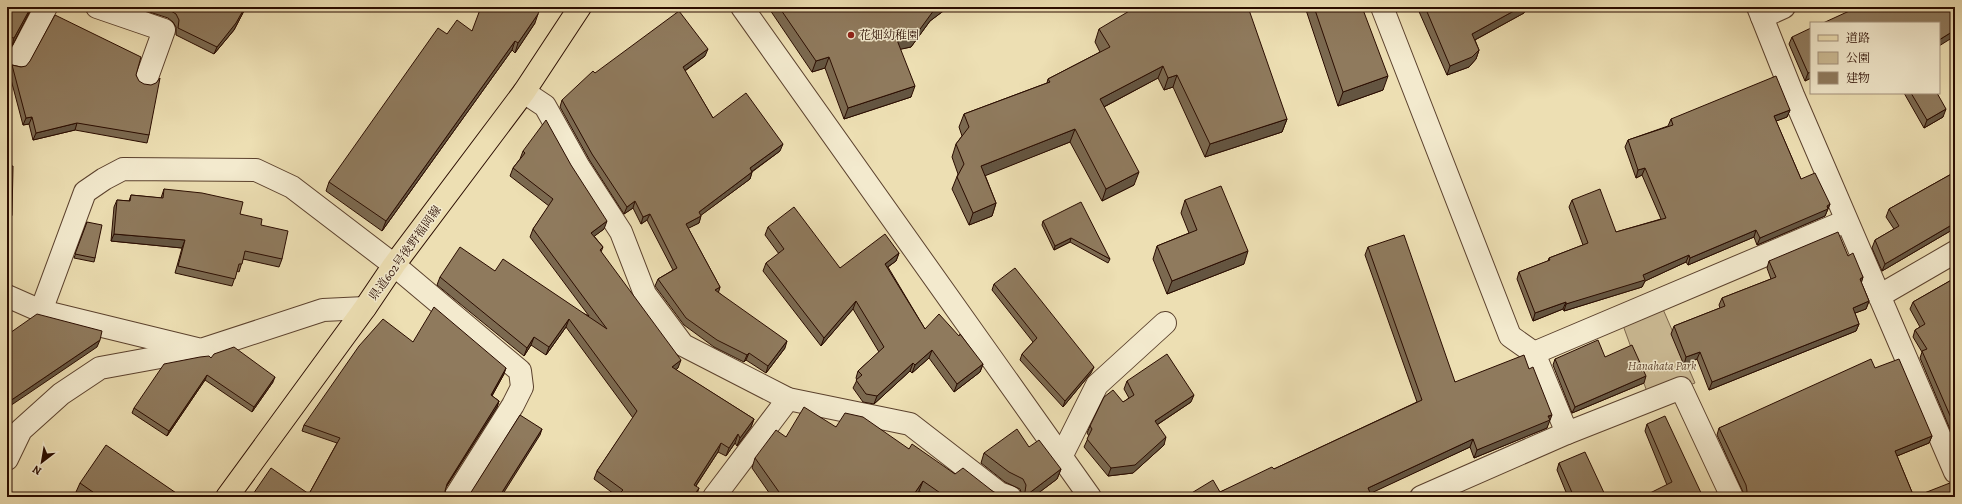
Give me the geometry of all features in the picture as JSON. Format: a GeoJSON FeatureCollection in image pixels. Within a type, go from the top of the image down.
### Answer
{"type":"FeatureCollection","features":[{"type":"Feature","properties":{"kind":"main road","name":"県道602号後野福岡線"},"geometry":{"type":"LineString","coordinates":[[227,497],[365,308],[394,265],[524,92],[580,7]]}},
{"type":"Feature","properties":{"kind":"street"},"geometry":{"type":"LineString","coordinates":[[7,57],[17,62],[46,7]]}},
{"type":"Feature","properties":{"kind":"street"},"geometry":{"type":"LineString","coordinates":[[97,7],[164,30],[146,80]]}},
{"type":"Feature","properties":{"kind":"street"},"geometry":{"type":"LineString","coordinates":[[742,7],[1090,497]]}},
{"type":"Feature","properties":{"kind":"street"},"geometry":{"type":"LineString","coordinates":[[1382,7],[1510,336],[1534,353],[1567,433]]}},
{"type":"Feature","properties":{"kind":"street"},"geometry":{"type":"LineString","coordinates":[[1784,7],[1760,12],[1846,221],[1955,472]]}},
{"type":"Feature","properties":{"kind":"street"},"geometry":{"type":"LineString","coordinates":[[524,92],[545,106],[579,167],[621,232],[645,294],[683,345],[788,400],[910,424],[999,493],[1010,497]]}},
{"type":"Feature","properties":{"kind":"street"},"geometry":{"type":"LineString","coordinates":[[41,311],[85,192],[104,179],[123,169],[256,170],[292,187],[394,265],[520,371],[522,387],[514,405],[455,497]]}},
{"type":"Feature","properties":{"kind":"street"},"geometry":{"type":"LineString","coordinates":[[1534,353],[1846,221]]}},
{"type":"Feature","properties":{"kind":"street"},"geometry":{"type":"LineString","coordinates":[[1879,296],[1955,252]]}},
{"type":"Feature","properties":{"kind":"street"},"geometry":{"type":"LineString","coordinates":[[7,296],[41,311],[201,350]]}},
{"type":"Feature","properties":{"kind":"street"},"geometry":{"type":"LineString","coordinates":[[7,459],[21,430],[61,394],[100,368],[201,350],[323,310],[365,308]]}},
{"type":"Feature","properties":{"kind":"street"},"geometry":{"type":"LineString","coordinates":[[1061,457],[1097,386],[1165,323]]}},
{"type":"Feature","properties":{"kind":"street"},"geometry":{"type":"LineString","coordinates":[[1422,497],[1567,433],[1681,388],[1732,497]]}},
{"type":"Feature","properties":{"kind":"street"},"geometry":{"type":"LineString","coordinates":[[714,497],[788,400]]}},
{"type":"Feature","properties":{"kind":"green space","name":"Hanahata Park"},"geometry":{"type":"Polygon","coordinates":[[[1659,300],[1695,383],[1650,400],[1620,317],[1659,300]]]}},
{"type":"Feature","properties":{"kind":"building"},"geometry":{"type":"Polygon","coordinates":[[[7,7],[31,7],[14,38],[7,38],[7,7]]]}},
{"type":"Feature","properties":{"kind":"building"},"geometry":{"type":"Polygon","coordinates":[[[159,7],[245,7],[236,23],[217,47],[178,28],[179,20],[176,14],[159,7]]]}},
{"type":"Feature","properties":{"kind":"building"},"geometry":{"type":"Polygon","coordinates":[[[481,7],[541,7],[538,14],[518,43],[515,41],[386,221],[329,182],[438,28],[447,34],[457,20],[472,31],[481,7]]]}},
{"type":"Feature","properties":{"kind":"building","name":"花畑幼稚園"},"geometry":{"type":"Polygon","coordinates":[[[779,7],[938,7],[934,10],[915,36],[897,40],[915,86],[848,108],[829,57],[816,61],[779,7]]]}},
{"type":"Feature","properties":{"kind":"building"},"geometry":{"type":"Polygon","coordinates":[[[1136,7],[1248,7],[1287,119],[1210,144],[1177,75],[1168,78],[1163,66],[1100,99],[1139,172],[1106,189],[1075,129],[981,166],[996,203],[973,213],[957,177],[964,164],[956,144],[969,127],[964,114],[1050,82],[1048,79],[1110,47],[1099,29],[1136,7]]]}},
{"type":"Feature","properties":{"kind":"building"},"geometry":{"type":"Polygon","coordinates":[[[1314,7],[1362,7],[1388,76],[1343,92],[1314,7]]]}},
{"type":"Feature","properties":{"kind":"building"},"geometry":{"type":"Polygon","coordinates":[[[1425,7],[1521,7],[1472,34],[1479,50],[1472,57],[1450,66],[1425,7]]]}},
{"type":"Feature","properties":{"kind":"building"},"geometry":{"type":"Polygon","coordinates":[[[1858,7],[1955,7],[1955,30],[1940,39],[1940,22],[1825,22],[1858,7]]]}},
{"type":"Feature","properties":{"kind":"building"},"geometry":{"type":"Polygon","coordinates":[[[679,11],[708,49],[683,67],[713,118],[746,93],[783,144],[750,168],[752,172],[699,212],[701,216],[686,224],[720,287],[715,290],[787,341],[768,366],[749,353],[747,355],[717,340],[686,318],[658,279],[677,268],[650,214],[643,217],[635,201],[627,207],[592,154],[562,100],[593,71],[595,73],[679,11]]]}},
{"type":"Feature","properties":{"kind":"building"},"geometry":{"type":"Polygon","coordinates":[[[55,15],[141,57],[136,75],[139,81],[144,84],[151,85],[156,83],[160,78],[149,135],[77,123],[36,133],[32,117],[26,118],[12,65],[21,67],[26,66],[55,15]]]}},
{"type":"Feature","properties":{"kind":"building"},"geometry":{"type":"Polygon","coordinates":[[[1810,28],[1810,72],[1808,73],[1792,37],[1810,28]]]}},
{"type":"Feature","properties":{"kind":"building"},"geometry":{"type":"Polygon","coordinates":[[[1776,76],[1790,110],[1774,116],[1801,179],[1815,173],[1830,204],[1827,206],[1828,209],[1760,238],[1756,230],[1690,258],[1689,255],[1643,275],[1645,280],[1566,304],[1566,302],[1535,313],[1519,272],[1550,260],[1549,258],[1588,243],[1572,200],[1600,189],[1616,232],[1666,218],[1645,168],[1638,170],[1628,140],[1673,125],[1671,119],[1776,76]]]}},
{"type":"Feature","properties":{"kind":"building"},"geometry":{"type":"Polygon","coordinates":[[[1912,94],[1938,94],[1946,109],[1927,120],[1912,94]]]}},
{"type":"Feature","properties":{"kind":"building"},"geometry":{"type":"Polygon","coordinates":[[[546,120],[571,165],[607,221],[591,233],[603,247],[600,250],[681,360],[672,367],[754,419],[740,438],[738,434],[729,448],[721,443],[694,485],[699,488],[693,497],[620,497],[622,494],[620,493],[623,490],[597,471],[637,411],[569,319],[549,347],[534,337],[527,348],[440,277],[460,247],[495,271],[503,259],[607,329],[533,229],[553,199],[513,168],[525,153],[523,151],[546,120]]]}},
{"type":"Feature","properties":{"kind":"building"},"geometry":{"type":"Polygon","coordinates":[[[7,166],[13,166],[12,215],[7,215],[7,166]]]}},
{"type":"Feature","properties":{"kind":"building"},"geometry":{"type":"Polygon","coordinates":[[[1955,172],[1955,223],[1885,264],[1875,240],[1899,226],[1889,209],[1955,172]]]}},
{"type":"Feature","properties":{"kind":"building"},"geometry":{"type":"Polygon","coordinates":[[[1221,186],[1248,251],[1172,281],[1157,246],[1197,230],[1185,200],[1221,186]]]}},
{"type":"Feature","properties":{"kind":"building"},"geometry":{"type":"Polygon","coordinates":[[[164,189],[202,193],[243,202],[240,214],[262,219],[261,225],[288,231],[282,259],[245,251],[242,264],[239,264],[235,279],[178,266],[185,240],[114,234],[117,200],[130,201],[131,195],[163,198],[164,189]]]}},
{"type":"Feature","properties":{"kind":"building"},"geometry":{"type":"Polygon","coordinates":[[[1081,202],[1110,259],[1071,238],[1055,246],[1043,221],[1081,202]]]}},
{"type":"Feature","properties":{"kind":"building"},"geometry":{"type":"Polygon","coordinates":[[[794,207],[840,268],[885,234],[899,253],[885,264],[925,329],[939,314],[959,336],[960,334],[983,364],[957,384],[932,350],[915,365],[913,363],[877,396],[866,394],[856,380],[862,375],[858,371],[884,347],[856,301],[824,338],[766,263],[784,249],[768,227],[794,207]]]}},
{"type":"Feature","properties":{"kind":"building"},"geometry":{"type":"Polygon","coordinates":[[[87,222],[102,225],[95,258],[75,254],[87,222]]]}},
{"type":"Feature","properties":{"kind":"building"},"geometry":{"type":"Polygon","coordinates":[[[1838,232],[1848,256],[1853,253],[1863,277],[1860,279],[1869,301],[1853,308],[1859,324],[1712,382],[1700,352],[1686,357],[1674,326],[1725,306],[1722,298],[1776,277],[1769,261],[1838,232]]]}},
{"type":"Feature","properties":{"kind":"building"},"geometry":{"type":"Polygon","coordinates":[[[1404,235],[1455,382],[1524,355],[1529,369],[1533,367],[1552,415],[1548,416],[1550,420],[1477,450],[1473,439],[1368,488],[1372,497],[1185,497],[1213,480],[1220,492],[1272,467],[1274,469],[1422,400],[1368,247],[1404,235]]]}},
{"type":"Feature","properties":{"kind":"building"},"geometry":{"type":"Polygon","coordinates":[[[1015,268],[1094,367],[1065,401],[1022,354],[1037,338],[994,284],[1015,268]]]}},
{"type":"Feature","properties":{"kind":"building"},"geometry":{"type":"Polygon","coordinates":[[[1955,278],[1955,427],[1922,351],[1927,349],[1915,330],[1925,324],[1913,302],[1955,278]]]}},
{"type":"Feature","properties":{"kind":"building"},"geometry":{"type":"Polygon","coordinates":[[[434,307],[506,368],[491,395],[499,401],[447,484],[445,491],[446,497],[389,497],[384,494],[382,497],[251,497],[271,468],[309,494],[340,438],[304,425],[359,346],[383,319],[413,342],[434,307]]]}},
{"type":"Feature","properties":{"kind":"building"},"geometry":{"type":"Polygon","coordinates":[[[37,314],[102,331],[100,340],[7,403],[7,335],[37,314]]]}},
{"type":"Feature","properties":{"kind":"building"},"geometry":{"type":"Polygon","coordinates":[[[1598,340],[1605,357],[1632,345],[1646,376],[1575,407],[1555,359],[1598,340]]]}},
{"type":"Feature","properties":{"kind":"building"},"geometry":{"type":"Polygon","coordinates":[[[234,347],[275,377],[254,407],[207,375],[169,431],[134,408],[164,364],[200,357],[209,356],[211,358],[214,354],[234,347]]]}},
{"type":"Feature","properties":{"kind":"building"},"geometry":{"type":"Polygon","coordinates":[[[1167,354],[1194,395],[1155,421],[1166,437],[1135,465],[1111,468],[1087,439],[1092,429],[1090,426],[1104,397],[1113,390],[1123,402],[1134,395],[1127,381],[1167,354]]]}},
{"type":"Feature","properties":{"kind":"building"},"geometry":{"type":"Polygon","coordinates":[[[1871,359],[1875,368],[1899,359],[1932,436],[1895,451],[1914,497],[1746,497],[1746,485],[1719,428],[1871,359]]]}},
{"type":"Feature","properties":{"kind":"building"},"geometry":{"type":"Polygon","coordinates":[[[804,407],[836,427],[845,413],[863,417],[909,449],[912,444],[955,474],[963,468],[995,493],[1005,497],[946,497],[923,481],[912,497],[771,497],[779,492],[755,458],[776,430],[786,437],[804,407]]]}},
{"type":"Feature","properties":{"kind":"building"},"geometry":{"type":"Polygon","coordinates":[[[520,415],[542,429],[499,497],[468,497],[520,415]]]}},
{"type":"Feature","properties":{"kind":"building"},"geometry":{"type":"Polygon","coordinates":[[[1665,416],[1703,497],[1642,497],[1672,482],[1647,424],[1665,416]]]}},
{"type":"Feature","properties":{"kind":"building"},"geometry":{"type":"Polygon","coordinates":[[[1017,429],[1029,447],[1039,440],[1061,469],[1024,497],[1021,497],[1025,492],[1026,485],[1023,479],[1009,472],[984,453],[1017,429]]]}},
{"type":"Feature","properties":{"kind":"building"},"geometry":{"type":"Polygon","coordinates":[[[106,445],[182,497],[100,497],[80,483],[106,445]]]}},
{"type":"Feature","properties":{"kind":"building"},"geometry":{"type":"Polygon","coordinates":[[[1585,452],[1606,497],[1574,497],[1559,463],[1585,452]]]}},
{"type":"Feature","properties":{"kind":"building"},"geometry":{"type":"Polygon","coordinates":[[[1955,481],[1955,497],[1914,497],[1955,481]]]}},
{"type":"Feature","properties":{"kind":"place","name":"花畑幼稚園"},"geometry":{"type":"Point","coordinates":[851,35]}}]}
